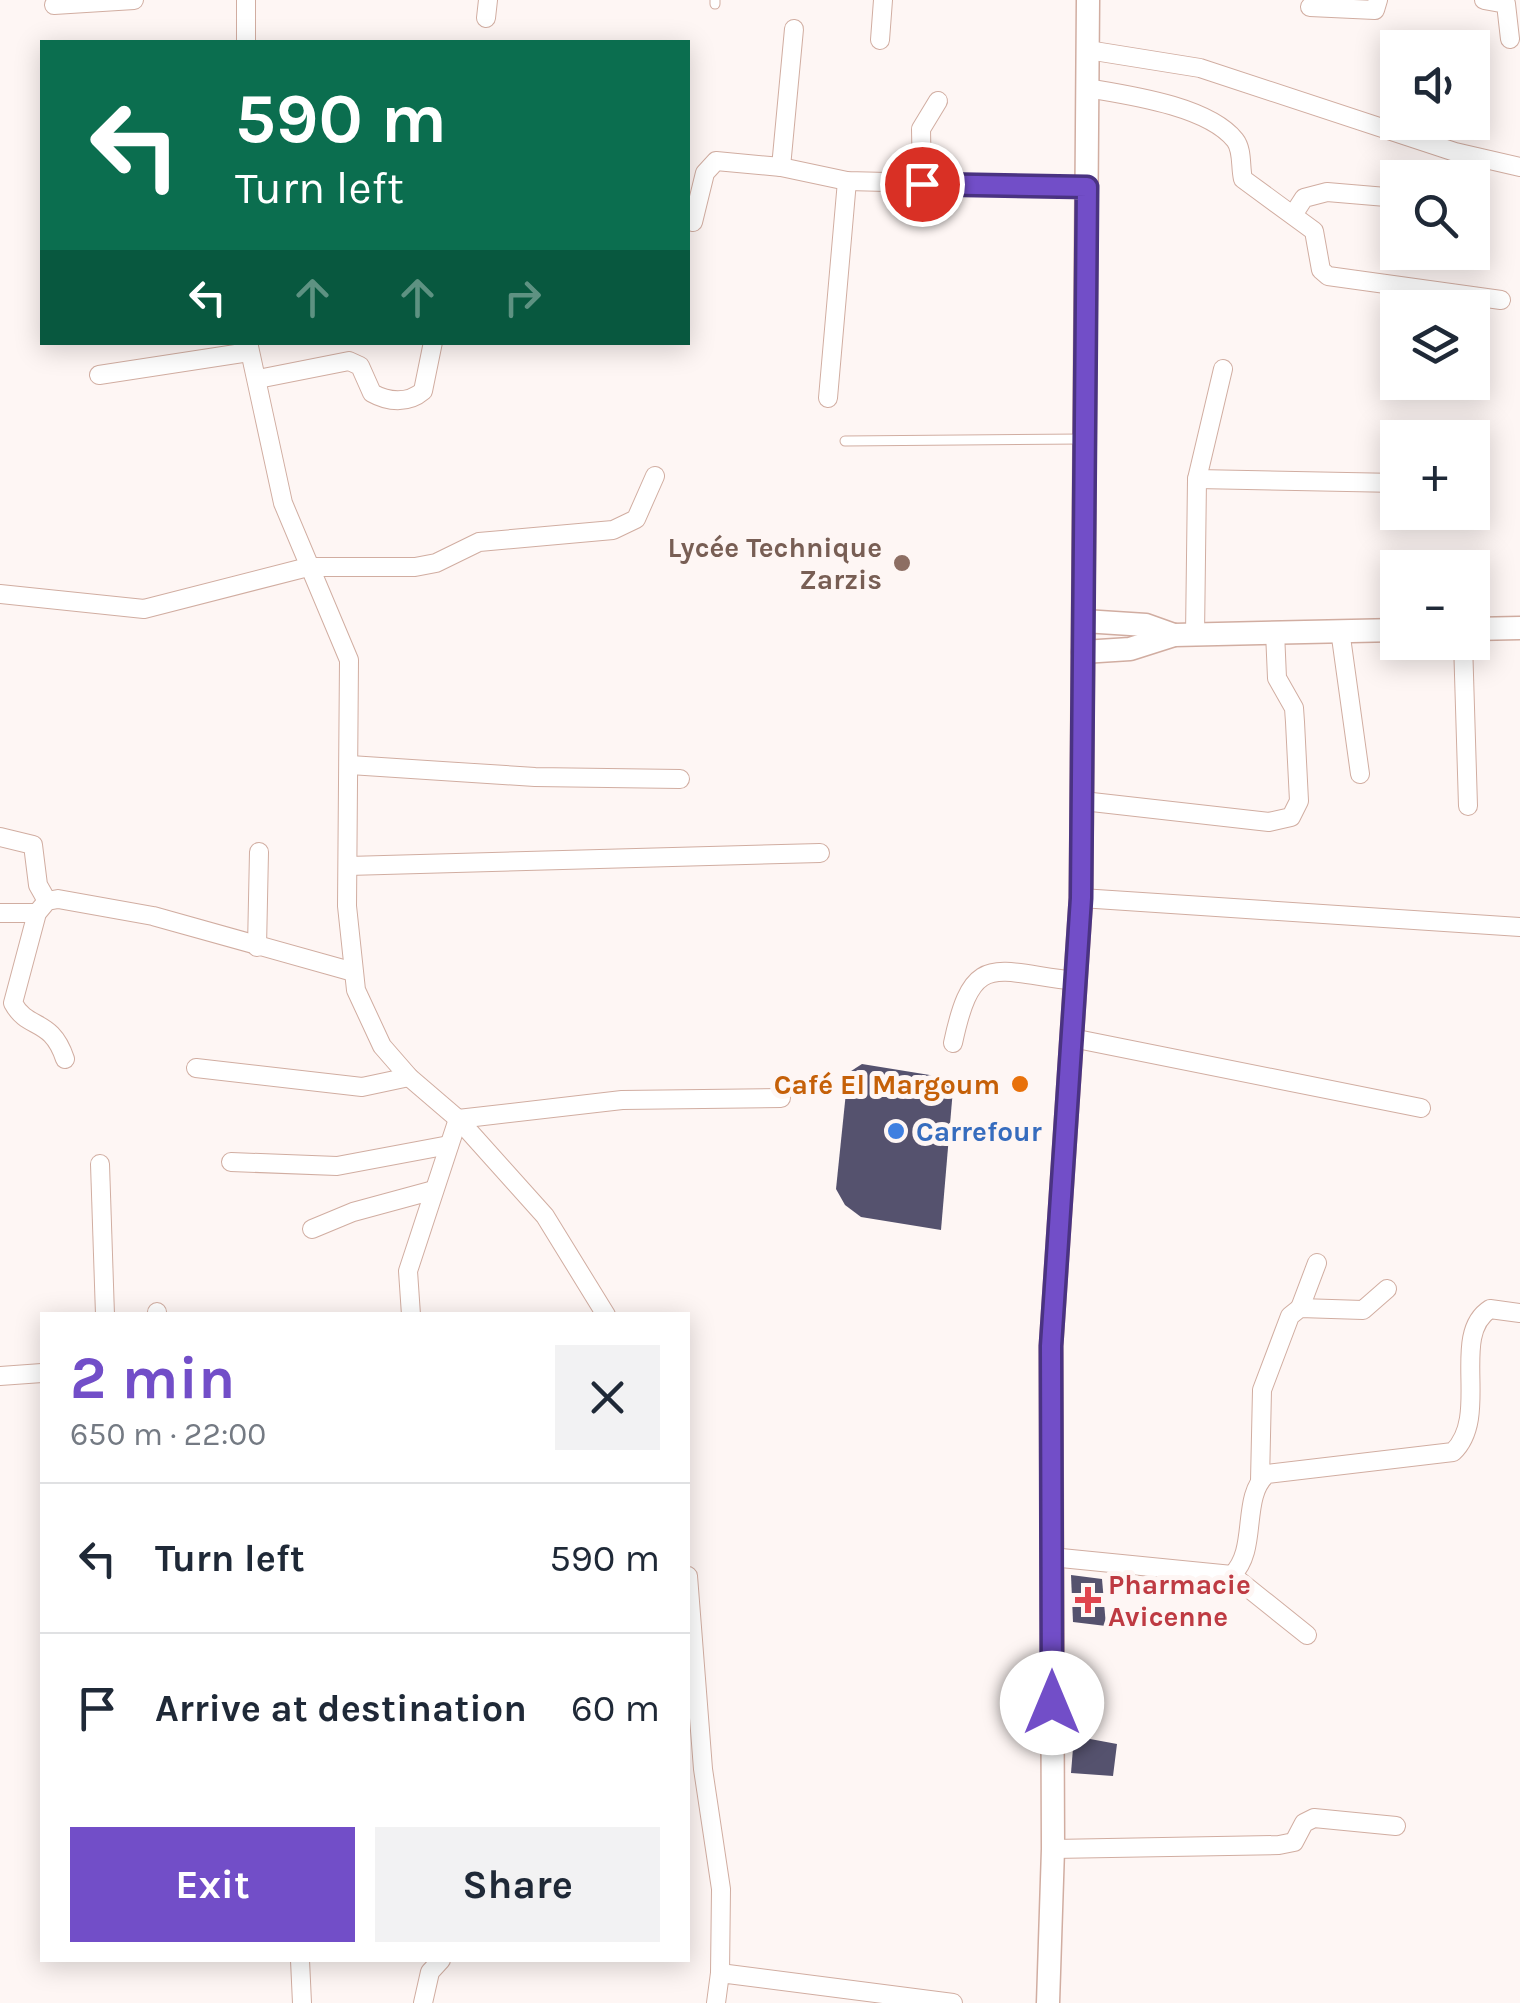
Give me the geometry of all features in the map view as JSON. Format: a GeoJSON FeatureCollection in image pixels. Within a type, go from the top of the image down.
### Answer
{"type":"FeatureCollection","features":[{"type":"Feature","properties":{"kind":"main road"},"geometry":{"type":"LineString","coordinates":[[1048,2003],[1053,1849],[1051,1346],[1081,898],[1088,0]]}},
{"type":"Feature","properties":{"kind":"main road"},"geometry":{"type":"LineString","coordinates":[[1084,620],[1146,626],[1184,635]]}},
{"type":"Feature","properties":{"kind":"main road"},"geometry":{"type":"LineString","coordinates":[[1490,629],[1520,628]]}},
{"type":"Feature","properties":{"kind":"main road"},"geometry":{"type":"LineString","coordinates":[[1083,652],[1130,649],[1184,635],[1380,630]]}},
{"type":"Feature","properties":{"kind":"street"},"geometry":{"type":"LineString","coordinates":[[54,5],[134,0]]}},
{"type":"Feature","properties":{"kind":"street"},"geometry":{"type":"LineString","coordinates":[[246,0],[246,40]]}},
{"type":"Feature","properties":{"kind":"street"},"geometry":{"type":"LineString","coordinates":[[880,40],[882,0]]}},
{"type":"Feature","properties":{"kind":"street"},"geometry":{"type":"LineString","coordinates":[[1310,7],[1375,10],[1378,0]]}},
{"type":"Feature","properties":{"kind":"street"},"geometry":{"type":"LineString","coordinates":[[1484,0],[1513,3],[1510,39]]}},
{"type":"Feature","properties":{"kind":"street"},"geometry":{"type":"LineString","coordinates":[[781,167],[794,29]]}},
{"type":"Feature","properties":{"kind":"street"},"geometry":{"type":"LineString","coordinates":[[1088,50],[1200,68],[1455,152],[1520,168]]}},
{"type":"Feature","properties":{"kind":"street"},"geometry":{"type":"LineString","coordinates":[[1087,88],[1170,103],[1229,135],[1239,148],[1242,179],[1314,231],[1321,270],[1328,276],[1501,300]]}},
{"type":"Feature","properties":{"kind":"street"},"geometry":{"type":"LineString","coordinates":[[922,184],[921,129],[938,102]]}},
{"type":"Feature","properties":{"kind":"street"},"geometry":{"type":"LineString","coordinates":[[693,222],[708,165],[724,160],[847,181],[1087,187]]}},
{"type":"Feature","properties":{"kind":"street"},"geometry":{"type":"LineString","coordinates":[[828,398],[847,181]]}},
{"type":"Feature","properties":{"kind":"street"},"geometry":{"type":"LineString","coordinates":[[1293,215],[1304,198],[1326,192],[1380,196]]}},
{"type":"Feature","properties":{"kind":"street"},"geometry":{"type":"LineString","coordinates":[[258,379],[349,360],[360,366],[366,387],[382,398],[417,396],[428,381],[433,345]]}},
{"type":"Feature","properties":{"kind":"street"},"geometry":{"type":"LineString","coordinates":[[99,376],[248,347],[282,503],[349,660],[350,972],[382,1046],[409,1077],[458,1120],[546,1216],[604,1312]]}},
{"type":"Feature","properties":{"kind":"street"},"geometry":{"type":"LineString","coordinates":[[1184,635],[1196,479],[1223,369]]}},
{"type":"Feature","properties":{"kind":"street"},"geometry":{"type":"LineString","coordinates":[[0,594],[144,609],[308,567],[415,566],[436,562],[479,542],[613,530],[636,519],[655,476]]}},
{"type":"Feature","properties":{"kind":"street"},"geometry":{"type":"LineString","coordinates":[[1196,479],[1380,483]]}},
{"type":"Feature","properties":{"kind":"street"},"geometry":{"type":"LineString","coordinates":[[1340,630],[1360,774]]}},
{"type":"Feature","properties":{"kind":"street"},"geometry":{"type":"LineString","coordinates":[[1082,801],[1269,822],[1290,817],[1299,802],[1295,722],[1292,705],[1278,682],[1275,632]]}},
{"type":"Feature","properties":{"kind":"street"},"geometry":{"type":"LineString","coordinates":[[1464,660],[1468,806]]}},
{"type":"Feature","properties":{"kind":"street"},"geometry":{"type":"LineString","coordinates":[[350,765],[535,777],[680,778]]}},
{"type":"Feature","properties":{"kind":"street"},"geometry":{"type":"LineString","coordinates":[[0,837],[33,845],[42,907],[9,1013],[53,1032],[66,1059]]}},
{"type":"Feature","properties":{"kind":"street"},"geometry":{"type":"LineString","coordinates":[[257,947],[260,852]]}},
{"type":"Feature","properties":{"kind":"street"},"geometry":{"type":"LineString","coordinates":[[348,866],[820,853]]}},
{"type":"Feature","properties":{"kind":"street"},"geometry":{"type":"LineString","coordinates":[[1081,898],[1520,927]]}},
{"type":"Feature","properties":{"kind":"street"},"geometry":{"type":"LineString","coordinates":[[0,913],[72,901],[153,916],[350,972]]}},
{"type":"Feature","properties":{"kind":"street"},"geometry":{"type":"LineString","coordinates":[[952,1043],[962,1003],[973,980],[986,971],[1076,981]]}},
{"type":"Feature","properties":{"kind":"street"},"geometry":{"type":"LineString","coordinates":[[1072,1038],[1421,1108]]}},
{"type":"Feature","properties":{"kind":"street"},"geometry":{"type":"LineString","coordinates":[[196,1068],[362,1087],[409,1077]]}},
{"type":"Feature","properties":{"kind":"street"},"geometry":{"type":"LineString","coordinates":[[458,1120],[622,1100],[781,1098]]}},
{"type":"Feature","properties":{"kind":"street"},"geometry":{"type":"LineString","coordinates":[[411,1312],[408,1270],[458,1120]]}},
{"type":"Feature","properties":{"kind":"street"},"geometry":{"type":"LineString","coordinates":[[232,1162],[337,1166],[449,1145]]}},
{"type":"Feature","properties":{"kind":"street"},"geometry":{"type":"LineString","coordinates":[[100,1164],[104,1312]]}},
{"type":"Feature","properties":{"kind":"street"},"geometry":{"type":"LineString","coordinates":[[312,1230],[353,1212],[434,1190]]}},
{"type":"Feature","properties":{"kind":"street"},"geometry":{"type":"LineString","coordinates":[[1232,1575],[1244,1559],[1260,1480],[1264,1378],[1290,1316],[1300,1308],[1317,1262]]}},
{"type":"Feature","properties":{"kind":"street"},"geometry":{"type":"LineString","coordinates":[[1300,1308],[1363,1310],[1386,1288]]}},
{"type":"Feature","properties":{"kind":"street"},"geometry":{"type":"LineString","coordinates":[[1260,1480],[1288,1470],[1453,1452],[1465,1436],[1469,1419],[1474,1328],[1490,1309],[1520,1313]]}},
{"type":"Feature","properties":{"kind":"street"},"geometry":{"type":"LineString","coordinates":[[0,1376],[40,1373]]}},
{"type":"Feature","properties":{"kind":"street"},"geometry":{"type":"LineString","coordinates":[[1051,1557],[1232,1575],[1307,1635]]}},
{"type":"Feature","properties":{"kind":"street"},"geometry":{"type":"LineString","coordinates":[[690,1631],[695,1770],[721,1889],[716,2003]]}},
{"type":"Feature","properties":{"kind":"street"},"geometry":{"type":"LineString","coordinates":[[1053,1849],[1291,1844],[1304,1823],[1314,1818],[1396,1826]]}},
{"type":"Feature","properties":{"kind":"street"},"geometry":{"type":"LineString","coordinates":[[300,1962],[302,2003]]}},
{"type":"Feature","properties":{"kind":"street"},"geometry":{"type":"LineString","coordinates":[[423,2003],[430,1972],[439,1962]]}},
{"type":"Feature","properties":{"kind":"street"},"geometry":{"type":"LineString","coordinates":[[720,1974],[953,2003]]}},
{"type":"Feature","properties":{"kind":"lane"},"geometry":{"type":"LineString","coordinates":[[845,441],[1085,439]]}},
{"type":"Feature","properties":{"kind":"building","name":"Carrefour"},"geometry":{"type":"Polygon","coordinates":[[[862,1064],[942,1077],[953,1089],[941,1230],[861,1217],[845,1205],[836,1189],[848,1073],[862,1064]]]}},
{"type":"Feature","properties":{"kind":"building","name":"Pharmacie Avicenne"},"geometry":{"type":"Polygon","coordinates":[[[1071,1575],[1102,1579],[1106,1626],[1073,1622],[1071,1575]]]}},
{"type":"Feature","properties":{"kind":"building"},"geometry":{"type":"Polygon","coordinates":[[[1074,1736],[1117,1744],[1113,1776],[1071,1773],[1074,1736]]]}},
{"type":"Feature","properties":{"kind":"place","name":"Lycée Technique Zarzis"},"geometry":{"type":"Point","coordinates":[902,563]}},
{"type":"Feature","properties":{"kind":"place","name":"Café El Margoum"},"geometry":{"type":"Point","coordinates":[1020,1084]}},
{"type":"Feature","properties":{"kind":"place","name":"Carrefour"},"geometry":{"type":"Point","coordinates":[896,1131]}},
{"type":"Feature","properties":{"kind":"place","name":"Pharmacie Avicenne"},"geometry":{"type":"Point","coordinates":[1088,1600]}},
{"type":"Feature","properties":{"kind":"route"},"geometry":{"type":"LineString","coordinates":[[922,184],[1087,187],[1081,898],[1051,1346],[1052,1703]]}}]}
